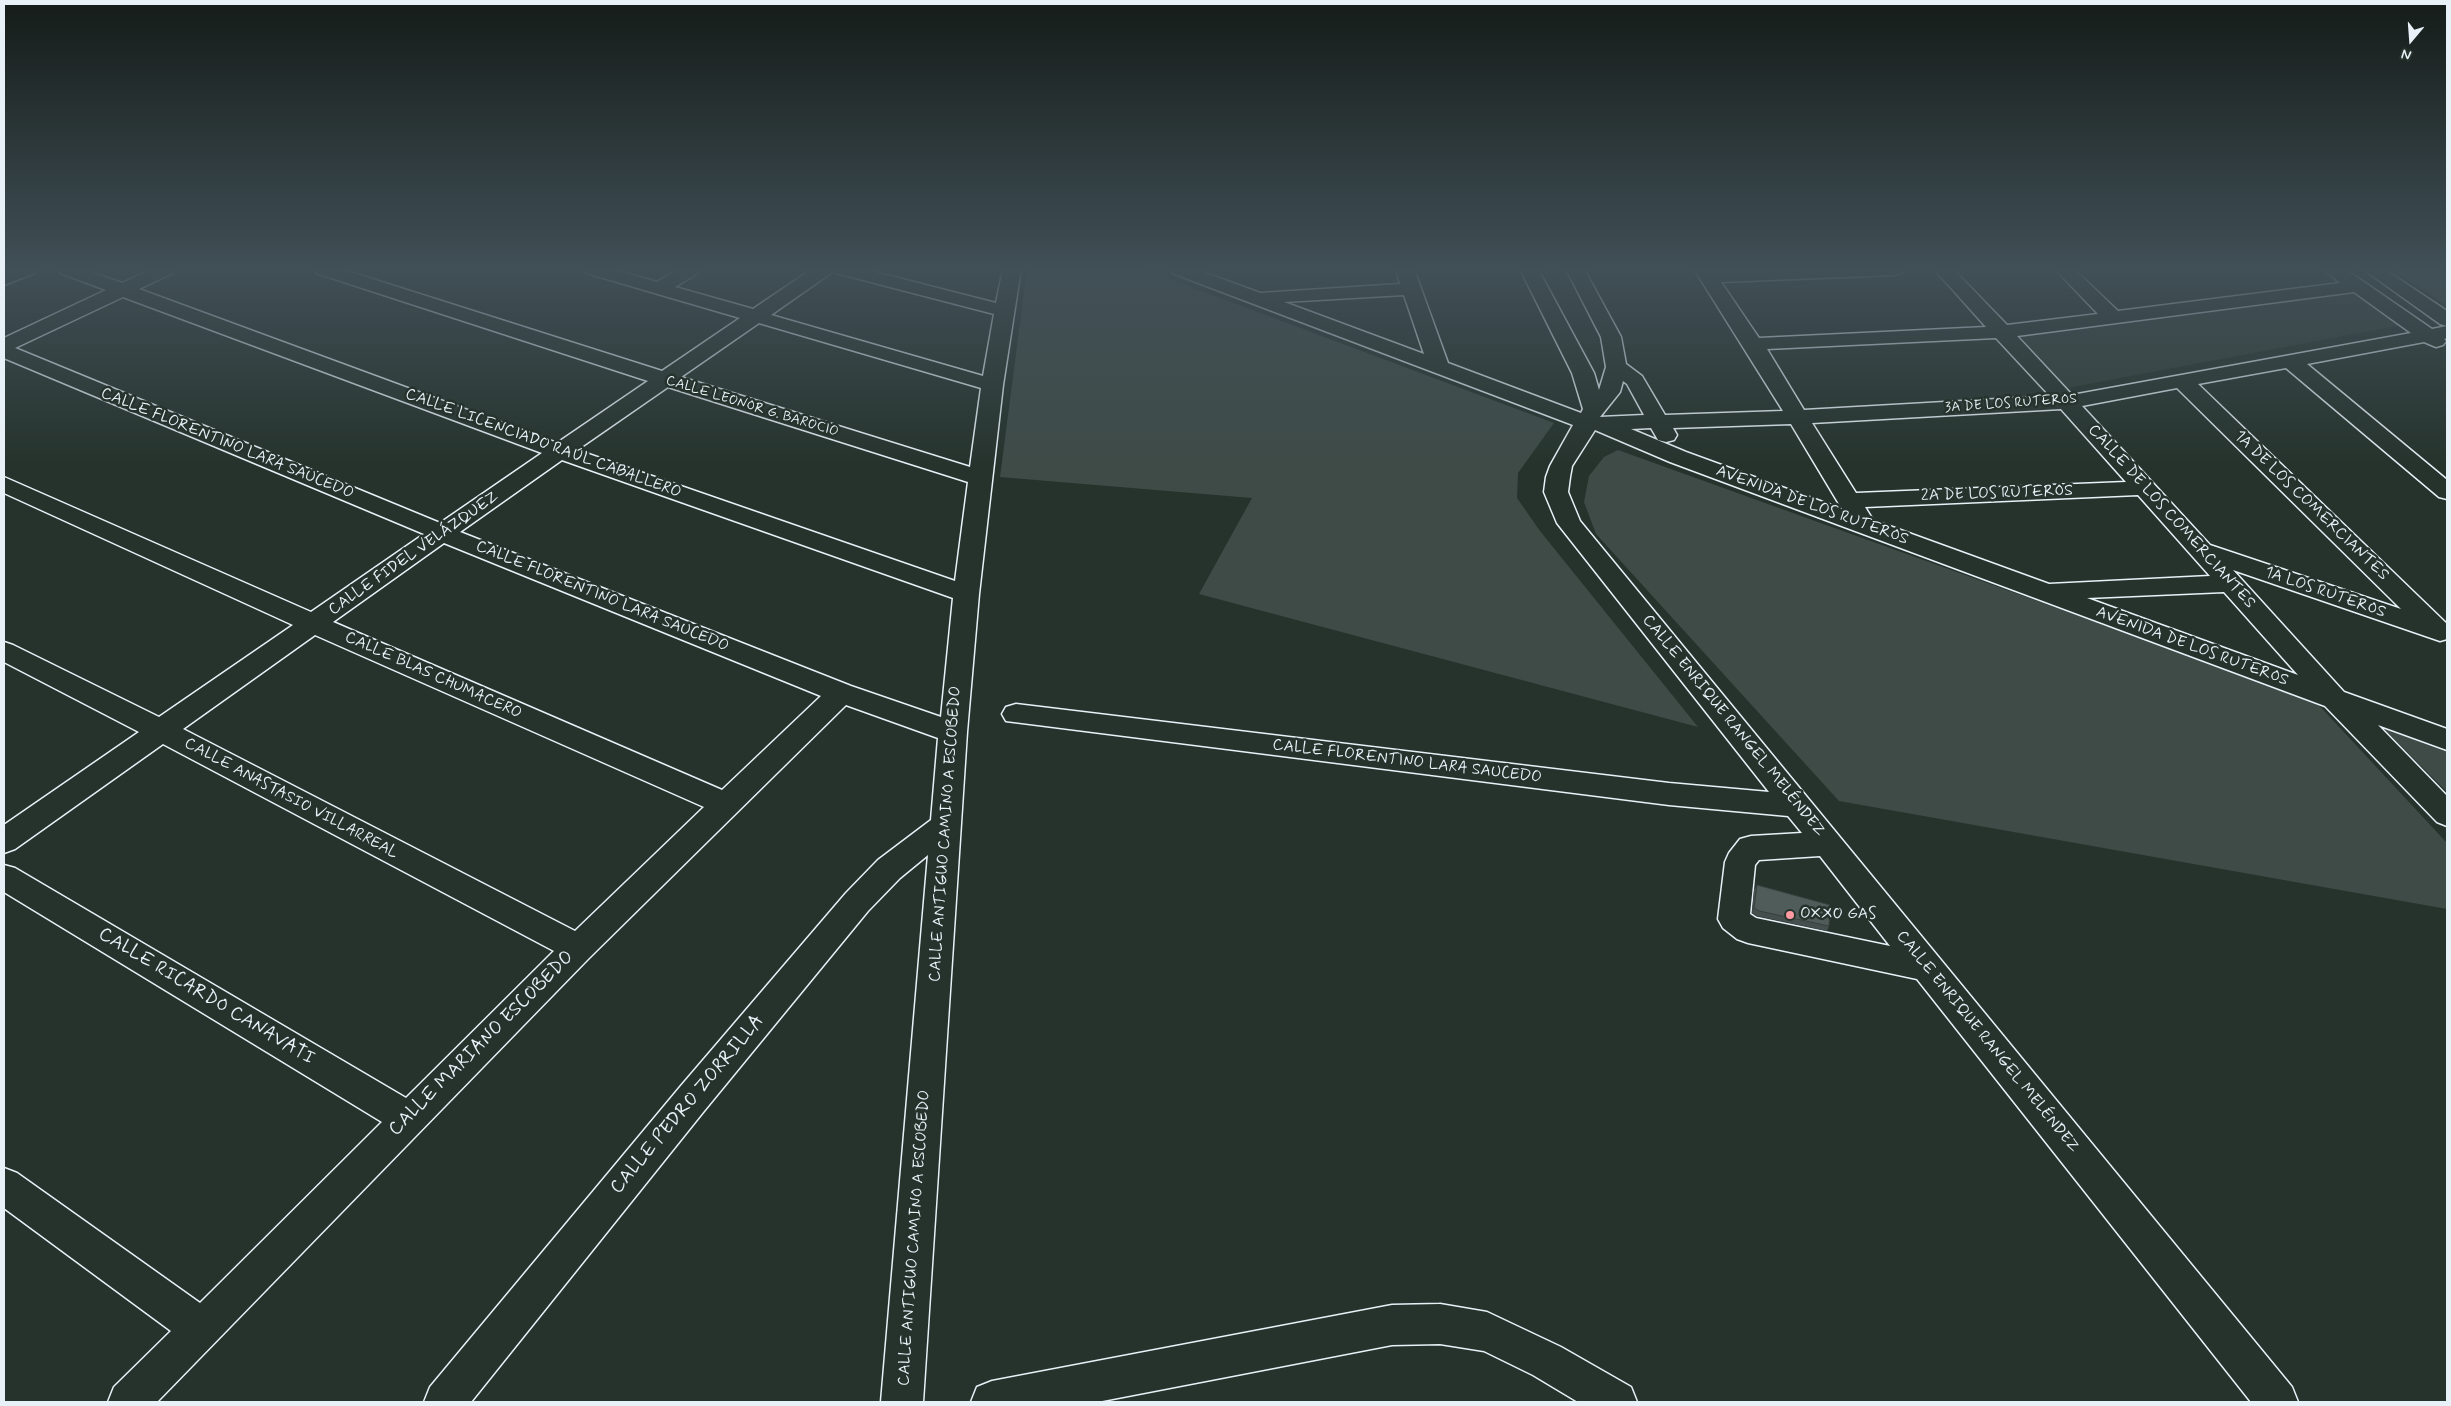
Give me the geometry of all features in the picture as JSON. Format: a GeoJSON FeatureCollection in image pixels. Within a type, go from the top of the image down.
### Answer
{"type":"FeatureCollection","features":[{"type":"Feature","properties":{"kind":"street"},"geometry":{"type":"LineString","coordinates":[[4,346],[28,335]]}},
{"type":"Feature","properties":{"kind":"street","name":"CALLE LICENCIADO RAÚL CABALLERO"},"geometry":{"type":"LineString","coordinates":[[242,335],[560,452],[966,594]]}},
{"type":"Feature","properties":{"kind":"street","name":"CALLE LEONOR G. BAROCIO"},"geometry":{"type":"LineString","coordinates":[[528,335],[981,478]]}},
{"type":"Feature","properties":{"kind":"street","name":"CALLE FIDEL VELÁZQUEZ"},"geometry":{"type":"LineString","coordinates":[[4,841],[442,533],[730,335]]}},
{"type":"Feature","properties":{"kind":"street"},"geometry":{"type":"LineString","coordinates":[[818,335],[992,384]]}},
{"type":"Feature","properties":{"kind":"street","name":"CALLE ANTIGUO CAMINO A ESCOBEDO"},"geometry":{"type":"LineString","coordinates":[[902,1402],[953,732],[966,594],[992,384],[1000,335]]}},
{"type":"Feature","properties":{"kind":"street","name":"AVENIDA DE LOS RUTEROS"},"geometry":{"type":"LineString","coordinates":[[1352,335],[1440,368],[1593,418],[1678,457],[2447,740]]}},
{"type":"Feature","properties":{"kind":"street"},"geometry":{"type":"LineString","coordinates":[[1429,335],[1440,368]]}},
{"type":"Feature","properties":{"kind":"street"},"geometry":{"type":"LineString","coordinates":[[1564,335],[1583,373],[1593,418]]}},
{"type":"Feature","properties":{"kind":"street"},"geometry":{"type":"LineString","coordinates":[[1608,335],[1615,357]]}},
{"type":"Feature","properties":{"kind":"street"},"geometry":{"type":"LineString","coordinates":[[1747,335],[1864,525]]}},
{"type":"Feature","properties":{"kind":"street"},"geometry":{"type":"LineString","coordinates":[[1753,344],[1948,335]]}},
{"type":"Feature","properties":{"kind":"street","name":"CALLE DE LOS COMERCIANTES"},"geometry":{"type":"LineString","coordinates":[[2004,335],[2336,700],[2447,814]]}},
{"type":"Feature","properties":{"kind":"street","name":"3A DE LOS RUTEROS"},"geometry":{"type":"LineString","coordinates":[[1593,418],[1660,422],[1797,417],[2067,402],[2435,335]]}},
{"type":"Feature","properties":{"kind":"street"},"geometry":{"type":"LineString","coordinates":[[2438,335],[2447,349]]}},
{"type":"Feature","properties":{"kind":"street"},"geometry":{"type":"LineString","coordinates":[[1571,348],[1594,353],[1606,352],[1615,357],[1635,380],[1678,457]]}},
{"type":"Feature","properties":{"kind":"street","name":"CALLE FLORENTINO LARA SAUCEDO"},"geometry":{"type":"LineString","coordinates":[[4,351],[442,533],[840,693],[953,732]]}},
{"type":"Feature","properties":{"kind":"street","name":"CALLE ENRIQUE RANGEL MELÉNDEZ"},"geometry":{"type":"LineString","coordinates":[[1615,357],[1610,392],[1562,466],[1558,477],[1556,492],[1569,523],[2277,1402]]}},
{"type":"Feature","properties":{"kind":"street"},"geometry":{"type":"LineString","coordinates":[[2292,360],[2447,492]]}},
{"type":"Feature","properties":{"kind":"street","name":"1A DE LOS COMERCIANTES"},"geometry":{"type":"LineString","coordinates":[[2182,381],[2444,633]]}},
{"type":"Feature","properties":{"kind":"street","name":"CALLE BLAS CHUMACERO"},"geometry":{"type":"LineString","coordinates":[[4,484],[314,624],[726,804]]}},
{"type":"Feature","properties":{"kind":"street","name":"2A DE LOS RUTEROS"},"geometry":{"type":"LineString","coordinates":[[1850,500],[2144,488]]}},
{"type":"Feature","properties":{"kind":"street","name":"1A LOS RUTEROS"},"geometry":{"type":"LineString","coordinates":[[2202,551],[2444,633]]}},
{"type":"Feature","properties":{"kind":"street"},"geometry":{"type":"LineString","coordinates":[[2044,592],[2231,583]]}},
{"type":"Feature","properties":{"kind":"street","name":"CALLE ANASTASIO VILLARREAL"},"geometry":{"type":"LineString","coordinates":[[4,651],[162,731],[578,948]]}},
{"type":"Feature","properties":{"kind":"street","name":"CALLE MARIANO ESCOBEDO"},"geometry":{"type":"LineString","coordinates":[[129,1402],[578,948],[840,693]]}},
{"type":"Feature","properties":{"kind":"street","name":"CALLE FLORENTINO LARA SAUCEDO"},"geometry":{"type":"LineString","coordinates":[[1016,714],[1659,793],[1798,806]]}},
{"type":"Feature","properties":{"kind":"street","name":"CALLE PEDRO ZORRILLA"},"geometry":{"type":"LineString","coordinates":[[445,1402],[692,1099],[857,902],[889,869],[947,824]]}},
{"type":"Feature","properties":{"kind":"street"},"geometry":{"type":"LineString","coordinates":[[1828,844],[1751,848],[1740,862],[1734,919],[1748,930],[1926,967]]}},
{"type":"Feature","properties":{"kind":"street","name":"CALLE RICARDO CANAVATI"},"geometry":{"type":"LineString","coordinates":[[4,876],[408,1118]]}},
{"type":"Feature","properties":{"kind":"street"},"geometry":{"type":"LineString","coordinates":[[4,1186],[201,1328]]}},
{"type":"Feature","properties":{"kind":"street"},"geometry":{"type":"LineString","coordinates":[[992,1402],[1392,1325],[1440,1324],[1487,1332],[1547,1361],[1616,1402]]}},
{"type":"Feature","properties":{"kind":"shaded area"},"geometry":{"type":"Polygon","coordinates":[[[1018,335],[1318,335],[1554,423],[1518,473],[1517,498],[1540,531],[1698,727],[1199,594],[1252,498],[1000,477],[1018,335]]]}},
{"type":"Feature","properties":{"kind":"shaded area"},"geometry":{"type":"Polygon","coordinates":[[[2038,335],[2351,335],[2067,388],[2021,337],[2038,335]]]}},
{"type":"Feature","properties":{"kind":"shaded area"},"geometry":{"type":"Polygon","coordinates":[[[1618,450],[2315,701],[2447,843],[2447,909],[1839,801],[1596,534],[1584,502],[1589,476],[1604,457],[1618,450]]]}},
{"type":"Feature","properties":{"kind":"shaded area"},"geometry":{"type":"Polygon","coordinates":[[[2383,728],[2447,752],[2447,792],[2383,728]]]}},
{"type":"Feature","properties":{"kind":"building"},"geometry":{"type":"Polygon","coordinates":[[[1757,885],[1830,905],[1829,926],[1759,911],[1754,908],[1757,885]]]}},
{"type":"Feature","properties":{"kind":"place","name":"OXXO GAS"},"geometry":{"type":"Point","coordinates":[1790,915]}}]}
